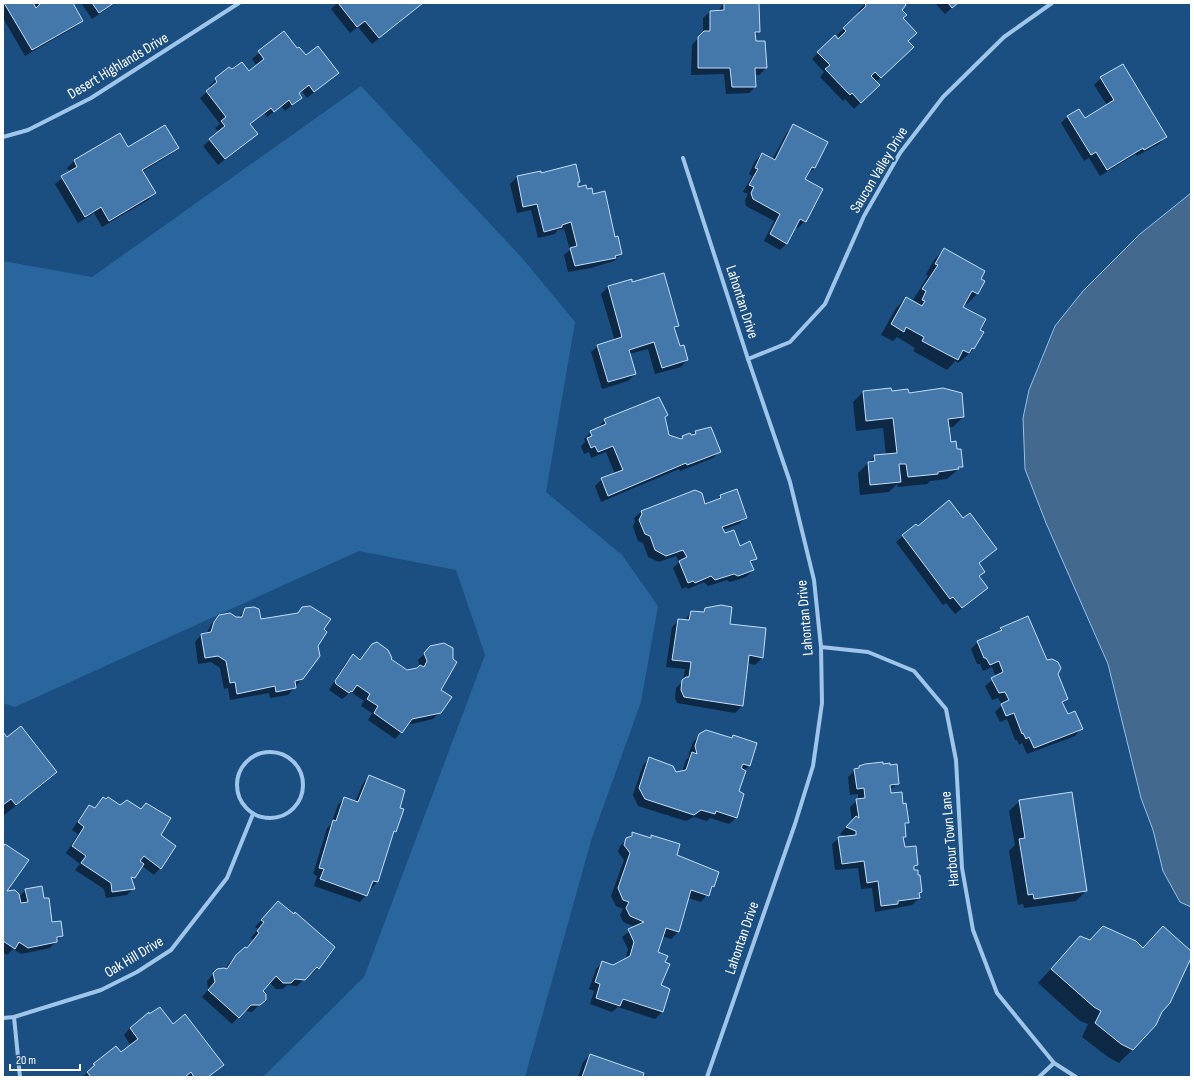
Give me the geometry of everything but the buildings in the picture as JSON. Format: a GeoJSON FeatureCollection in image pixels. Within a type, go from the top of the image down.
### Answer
{"type":"FeatureCollection","features":[{"type":"Feature","properties":{"kind":"street","name":"Desert Highlands Drive"},"geometry":{"type":"LineString","coordinates":[[3,137],[28,130],[91,98],[239,3]]}},
{"type":"Feature","properties":{"kind":"street","name":"Saucon Valley Drive"},"geometry":{"type":"LineString","coordinates":[[748,359],[790,342],[825,304],[864,216],[900,153],[948,91],[1004,37],[1052,3]]}},
{"type":"Feature","properties":{"kind":"street","name":"Lahontan Drive"},"geometry":{"type":"LineString","coordinates":[[683,158],[748,359],[792,488],[814,580],[821,647],[822,703],[813,766],[795,824],[706,1077]]}},
{"type":"Feature","properties":{"kind":"street","name":"Harbour Town Lane"},"geometry":{"type":"LineString","coordinates":[[821,647],[868,652],[914,671],[946,709],[956,760],[962,868],[973,930],[998,993],[1054,1062],[1076,1077]]}},
{"type":"Feature","properties":{"kind":"street"},"geometry":{"type":"LineString","coordinates":[[263,753],[279,753],[288,757],[296,765],[302,778],[302,794],[298,803],[291,811],[283,816],[273,819],[262,818],[253,814],[245,807],[239,798],[237,788],[238,777],[242,767],[249,760],[263,753]]}},
{"type":"Feature","properties":{"kind":"street","name":"Oak Hill Drive"},"geometry":{"type":"LineString","coordinates":[[3,1018],[14,1017],[101,990],[137,972],[171,950],[227,878],[253,814]]}},
{"type":"Feature","properties":{"kind":"street"},"geometry":{"type":"LineString","coordinates":[[14,1017],[20,1077]]}},
{"type":"Feature","properties":{"kind":"street"},"geometry":{"type":"LineString","coordinates":[[1039,1077],[1054,1062]]}},
{"type":"Feature","properties":{"kind":"shaded area"},"geometry":{"type":"Polygon","coordinates":[[[361,86],[523,259],[575,322],[546,492],[622,555],[658,606],[641,702],[591,841],[525,1077],[263,1077],[364,977],[485,655],[456,570],[359,551],[15,707],[3,703],[3,261],[92,277],[361,86]]]}},
{"type":"Feature","properties":{"kind":"shaded area"},"geometry":{"type":"Polygon","coordinates":[[[1191,193],[1191,907],[1180,902],[1163,871],[1153,830],[1141,798],[1108,664],[1046,523],[1025,469],[1023,418],[1029,390],[1055,326],[1083,291],[1140,234],[1191,193]]]}}]}
